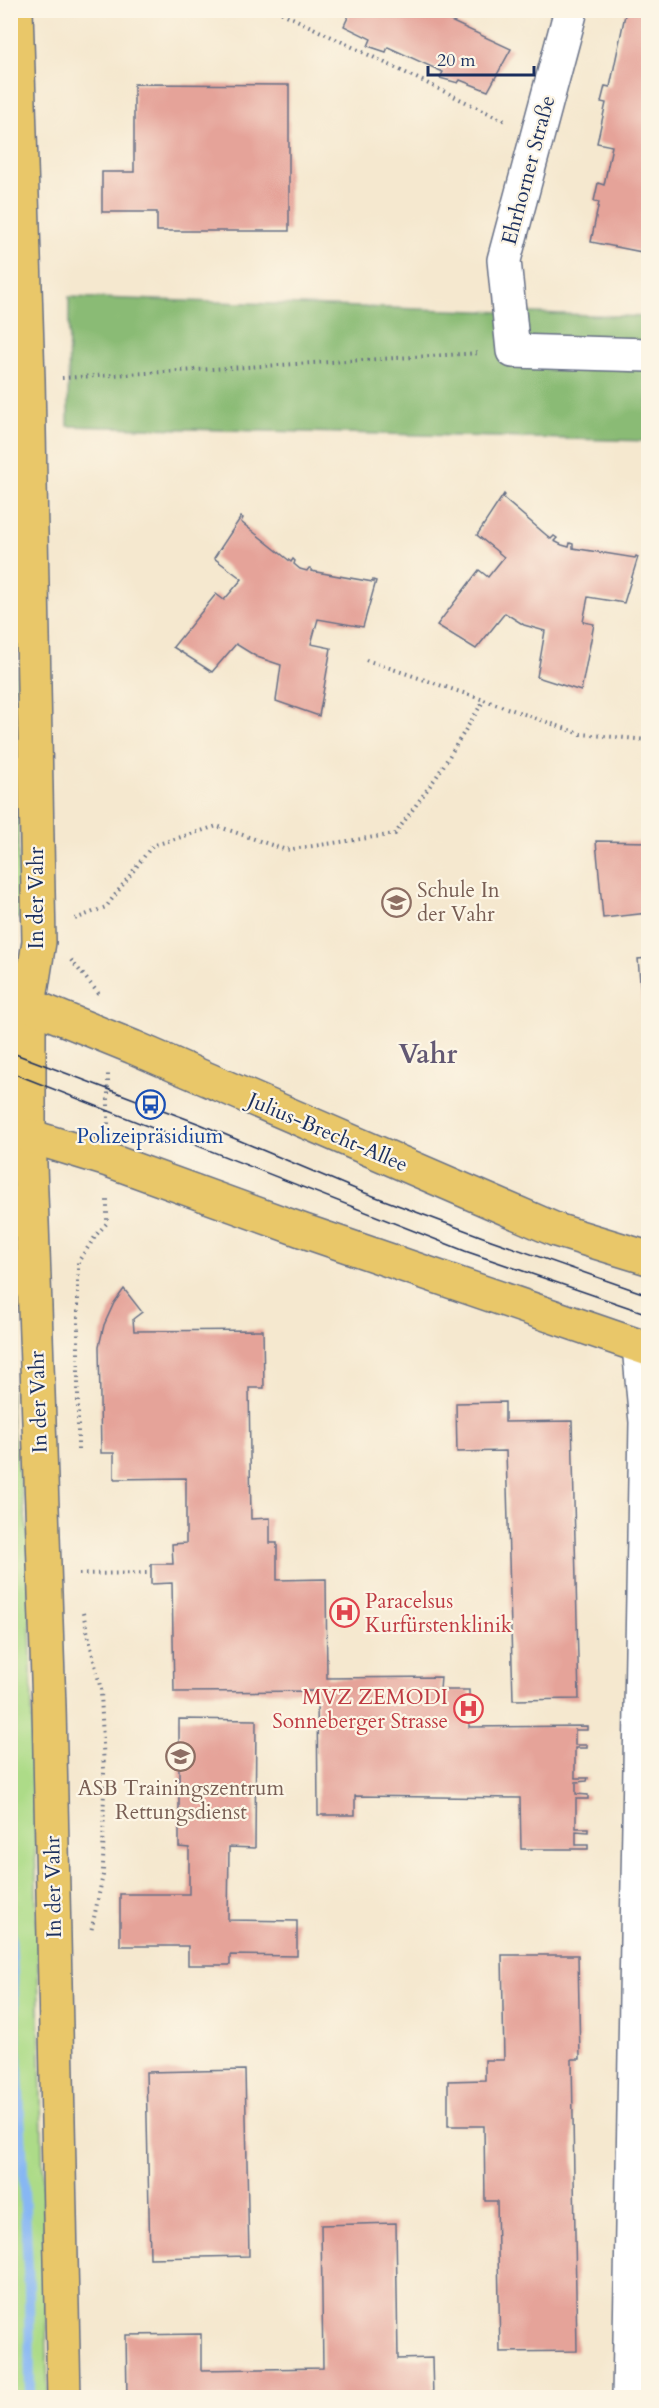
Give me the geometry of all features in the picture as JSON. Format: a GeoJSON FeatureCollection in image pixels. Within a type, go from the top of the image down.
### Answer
{"type":"FeatureCollection","features":[{"type":"Feature","properties":{"kind":"main road","name":"In der Vahr"},"geometry":{"type":"LineString","coordinates":[[16,10],[28,379],[39,930],[20,1002],[20,1132],[49,1701],[63,2397]]}},
{"type":"Feature","properties":{"kind":"main road","name":"Julius-Brecht-Allee"},"geometry":{"type":"LineString","coordinates":[[20,1002],[106,1036],[556,1230],[648,1258]]}},
{"type":"Feature","properties":{"kind":"main road"},"geometry":{"type":"LineString","coordinates":[[20,1132],[108,1160],[315,1235],[644,1348]]}},
{"type":"Feature","properties":{"kind":"street","name":"Ehrhorner Straße"},"geometry":{"type":"LineString","coordinates":[[513,351],[504,260],[571,10]]}},
{"type":"Feature","properties":{"kind":"street"},"geometry":{"type":"LineString","coordinates":[[513,351],[648,355]]}},
{"type":"Feature","properties":{"kind":"street"},"geometry":{"type":"LineString","coordinates":[[629,2397],[641,2048],[646,1422],[644,1348]]}},
{"type":"Feature","properties":{"kind":"path"},"geometry":{"type":"LineString","coordinates":[[276,10],[538,137]]}},
{"type":"Feature","properties":{"kind":"path"},"geometry":{"type":"LineString","coordinates":[[56,378],[513,351]]}},
{"type":"Feature","properties":{"kind":"path"},"geometry":{"type":"LineString","coordinates":[[366,660],[581,734],[648,740]]}},
{"type":"Feature","properties":{"kind":"path"},"geometry":{"type":"LineString","coordinates":[[75,919],[106,908],[152,846],[217,826],[286,850],[395,834],[437,776],[484,700]]}},
{"type":"Feature","properties":{"kind":"path"},"geometry":{"type":"LineString","coordinates":[[68,956],[111,1009],[106,1036],[107,1223],[97,1234]]}},
{"type":"Feature","properties":{"kind":"path"},"geometry":{"type":"LineString","coordinates":[[79,1574],[151,1573]]}},
{"type":"Feature","properties":{"kind":"green space"},"geometry":{"type":"Polygon","coordinates":[[[69,297],[648,317],[648,441],[68,426],[69,297]]]}},
{"type":"Feature","properties":{"kind":"green space"},"geometry":{"type":"Polygon","coordinates":[[[11,454],[16,666],[19,919],[10,915],[11,454]]]}},
{"type":"Feature","properties":{"kind":"green space"},"geometry":{"type":"Polygon","coordinates":[[[10,1375],[11,1420],[28,1535],[48,2398],[10,2397],[10,1375]]]}},
{"type":"Feature","properties":{"kind":"building"},"geometry":{"type":"Polygon","coordinates":[[[341,10],[427,10],[511,49],[488,91],[460,80],[458,83],[440,78],[443,72],[388,47],[386,52],[368,46],[371,39],[344,26],[349,15],[341,10]]]}},
{"type":"Feature","properties":{"kind":"building"},"geometry":{"type":"Polygon","coordinates":[[[626,10],[648,10],[648,219],[642,252],[591,242],[599,202],[594,201],[598,183],[604,185],[612,146],[597,143],[606,103],[601,102],[605,86],[610,87],[626,10]]]}},
{"type":"Feature","properties":{"kind":"building"},"geometry":{"type":"Polygon","coordinates":[[[134,84],[289,85],[289,231],[157,231],[157,212],[102,212],[102,172],[134,172],[134,84]]]}},
{"type":"Feature","properties":{"kind":"building"},"geometry":{"type":"Polygon","coordinates":[[[504,494],[503,498],[551,539],[554,536],[557,538],[554,541],[562,545],[569,547],[570,543],[573,544],[573,548],[638,557],[624,603],[588,597],[583,622],[594,624],[581,691],[537,677],[545,631],[524,625],[505,613],[476,649],[437,625],[479,570],[488,577],[504,557],[477,535],[504,494]]]}},
{"type":"Feature","properties":{"kind":"building"},"geometry":{"type":"Polygon","coordinates":[[[241,517],[243,518],[241,522],[291,562],[293,559],[294,564],[300,569],[307,571],[311,568],[311,571],[376,581],[363,627],[318,619],[311,644],[331,648],[319,716],[276,701],[281,665],[257,657],[236,644],[212,672],[173,647],[216,594],[224,600],[242,579],[214,558],[241,517]]]}},
{"type":"Feature","properties":{"kind":"building"},"geometry":{"type":"Polygon","coordinates":[[[596,841],[648,842],[648,913],[603,918],[596,841]]]}},
{"type":"Feature","properties":{"kind":"building"},"geometry":{"type":"Polygon","coordinates":[[[648,958],[648,1036],[645,1036],[638,959],[648,958]]]}},
{"type":"Feature","properties":{"kind":"building"},"geometry":{"type":"Polygon","coordinates":[[[124,1289],[142,1312],[133,1319],[134,1331],[263,1330],[264,1388],[249,1388],[251,1519],[270,1518],[270,1543],[277,1543],[277,1580],[326,1579],[327,1678],[441,1677],[440,1690],[469,1690],[469,1727],[587,1726],[587,1730],[575,1730],[575,1745],[587,1745],[587,1748],[575,1748],[575,1778],[588,1778],[587,1781],[576,1782],[576,1794],[588,1795],[588,1799],[576,1799],[576,1828],[588,1828],[588,1832],[576,1831],[576,1845],[588,1845],[588,1849],[521,1849],[520,1798],[355,1796],[355,1815],[318,1815],[317,1691],[174,1692],[172,1583],[151,1584],[151,1564],[173,1564],[172,1544],[186,1543],[186,1478],[114,1479],[114,1453],[101,1453],[99,1346],[104,1325],[114,1303],[124,1289]]]}},
{"type":"Feature","properties":{"kind":"building"},"geometry":{"type":"Polygon","coordinates":[[[505,1402],[505,1422],[572,1421],[579,1699],[513,1700],[506,1451],[457,1452],[456,1403],[505,1402]]]}},
{"type":"Feature","properties":{"kind":"building"},"geometry":{"type":"Polygon","coordinates":[[[179,1719],[256,1720],[255,1848],[229,1847],[228,1920],[297,1921],[297,1956],[230,1955],[230,1965],[188,1965],[188,1946],[120,1946],[120,1894],[189,1894],[189,1848],[179,1847],[179,1719]]]}},
{"type":"Feature","properties":{"kind":"building"},"geometry":{"type":"Polygon","coordinates":[[[502,1955],[578,1955],[580,2059],[572,2059],[577,2351],[500,2352],[497,2201],[485,2201],[484,2126],[448,2126],[448,2081],[485,2080],[485,2060],[504,2060],[502,1955]]]}},
{"type":"Feature","properties":{"kind":"building"},"geometry":{"type":"Polygon","coordinates":[[[245,2070],[249,2256],[150,2258],[146,2072],[245,2070]]]}},
{"type":"Feature","properties":{"kind":"building"},"geometry":{"type":"Polygon","coordinates":[[[396,2223],[398,2359],[432,2358],[433,2398],[127,2398],[126,2335],[201,2334],[201,2370],[323,2368],[321,2225],[396,2223]]]}},
{"type":"Feature","properties":{"kind":"waterway"},"geometry":{"type":"LineString","coordinates":[[10,1919],[29,2287],[30,2398]]}},
{"type":"Feature","properties":{"kind":"tram line"},"geometry":{"type":"LineString","coordinates":[[10,1052],[200,1124],[360,1191],[648,1295]]}},
{"type":"Feature","properties":{"kind":"tram line"},"geometry":{"type":"LineString","coordinates":[[10,1072],[465,1251],[648,1314]]}},
{"type":"Feature","properties":{"kind":"place","name":"Schule In der Vahr"},"geometry":{"type":"Point","coordinates":[396,902]}},
{"type":"Feature","properties":{"kind":"place","name":"Polizeipräsidium"},"geometry":{"type":"Point","coordinates":[150,1105]}},
{"type":"Feature","properties":{"kind":"place","name":"Paracelsus Kurfürstenklinik"},"geometry":{"type":"Point","coordinates":[344,1613]}},
{"type":"Feature","properties":{"kind":"place","name":"MVZ ZEMODI Sonneberger Strasse"},"geometry":{"type":"Point","coordinates":[469,1709]}},
{"type":"Feature","properties":{"kind":"place","name":"ASB Trainingszentrum Rettungsdienst"},"geometry":{"type":"Point","coordinates":[181,1757]}},
{"type":"Feature","properties":{"kind":"district","name":"Vahr"},"geometry":{"type":"Point","coordinates":[428,1054]}}]}
